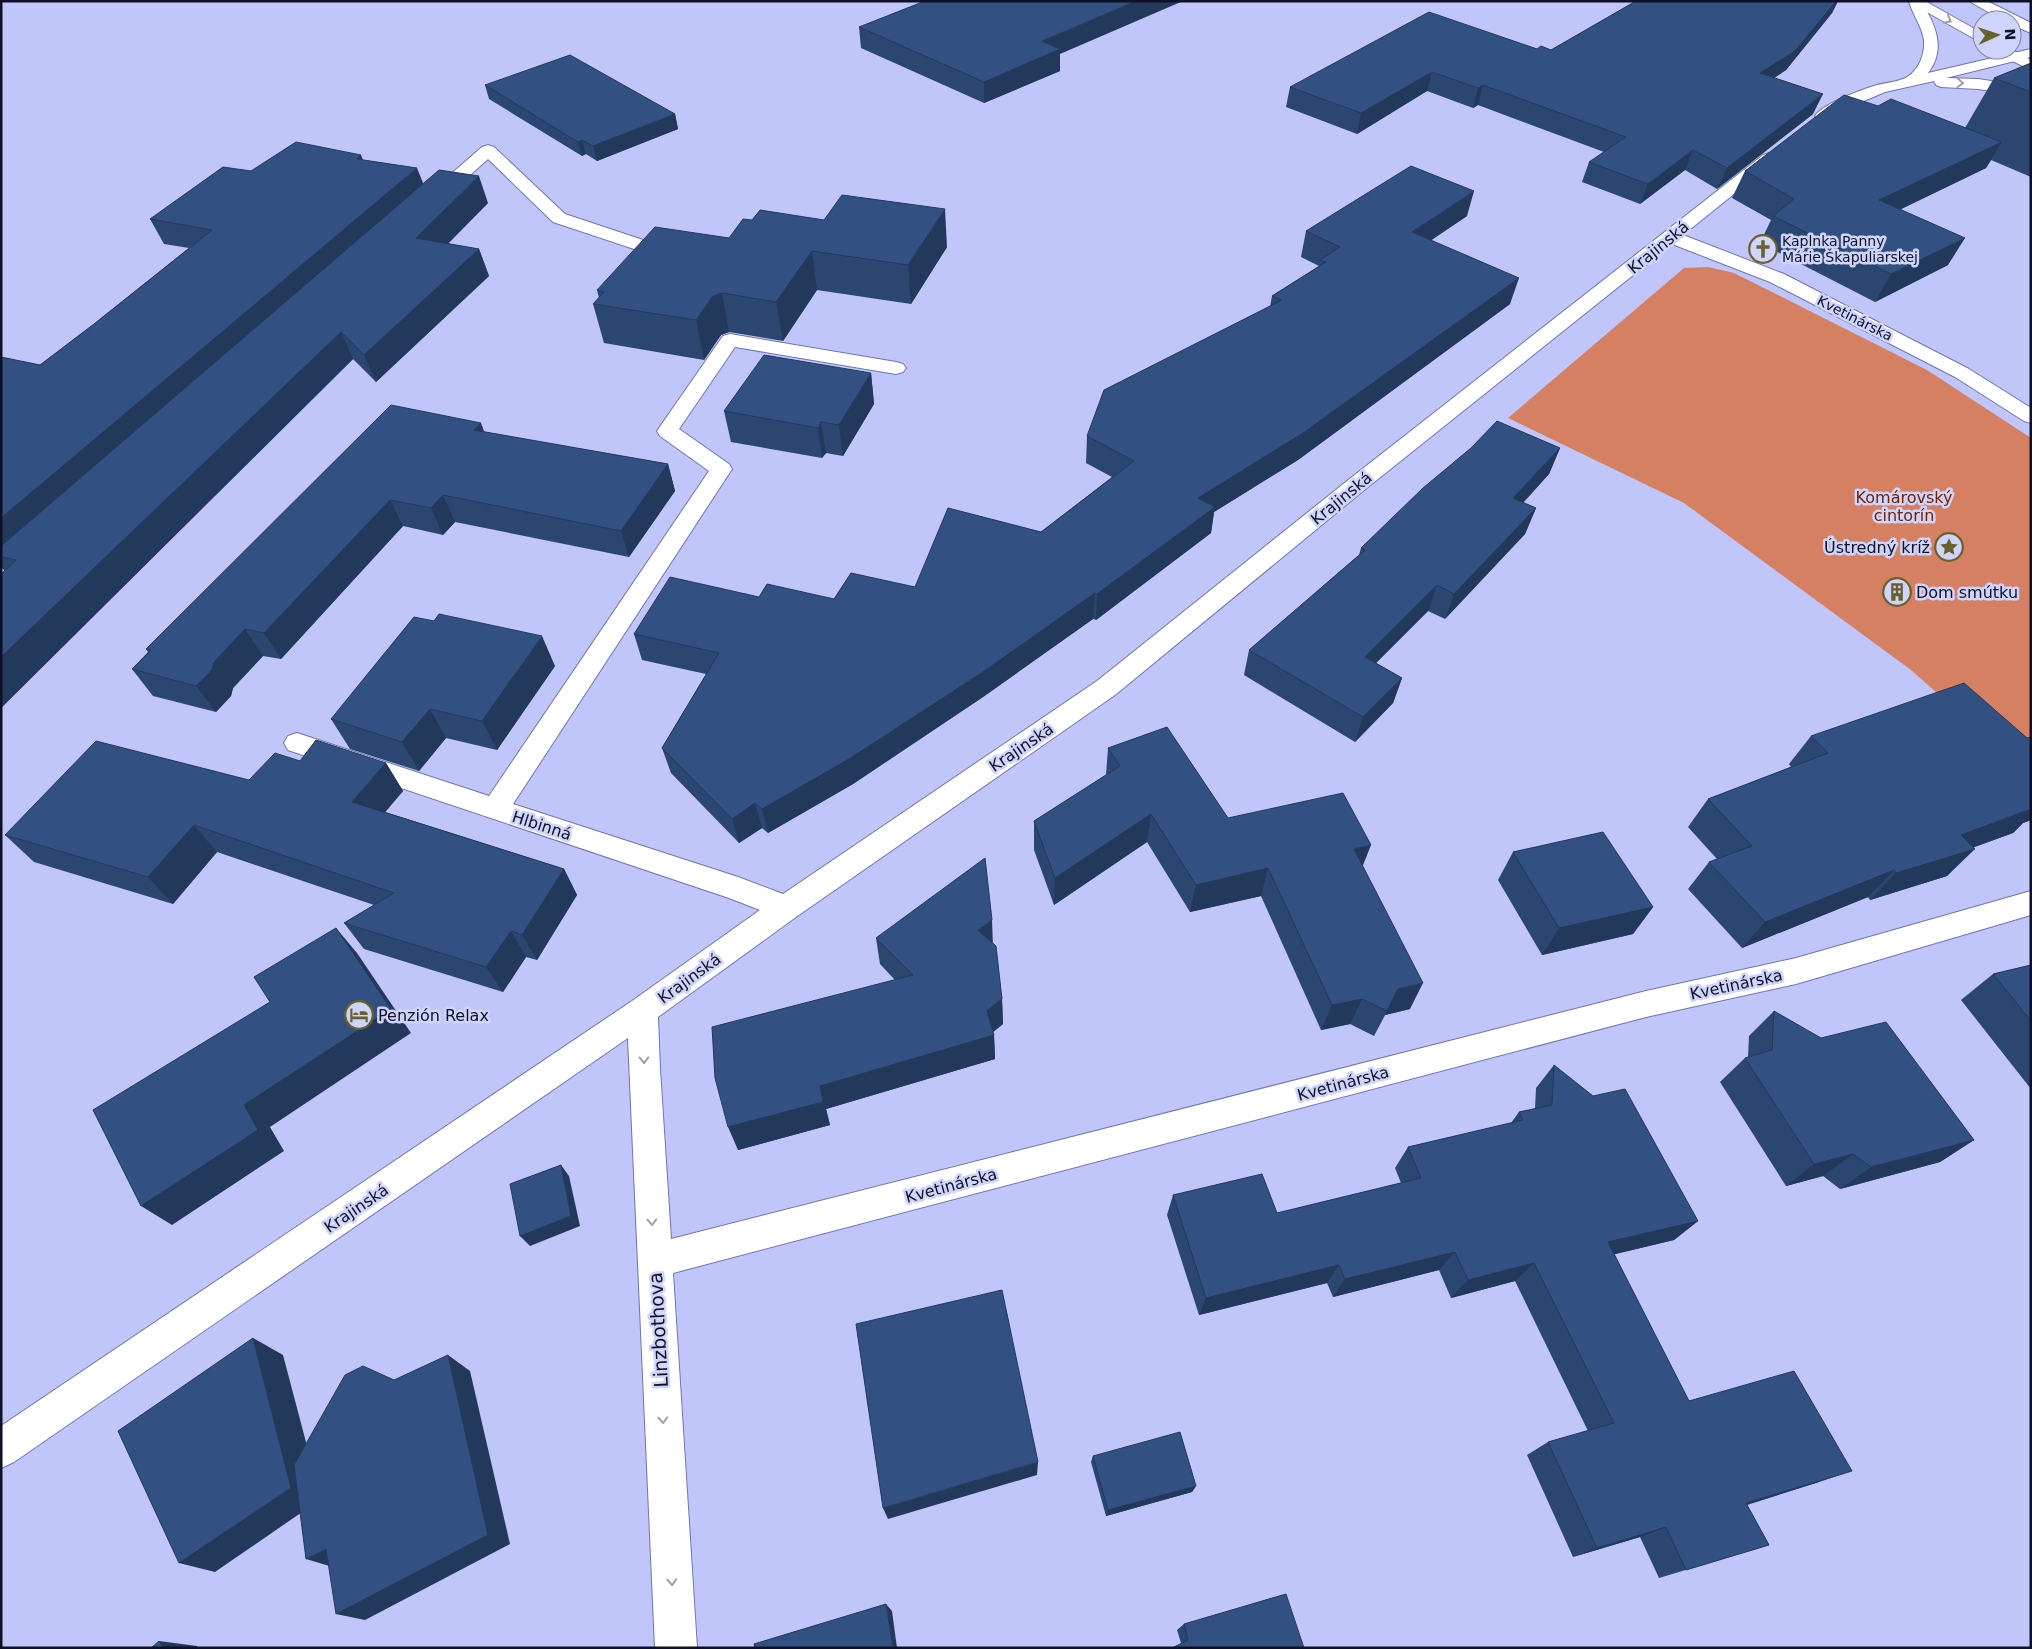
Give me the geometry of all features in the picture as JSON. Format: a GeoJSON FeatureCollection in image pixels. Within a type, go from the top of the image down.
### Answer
{"type":"FeatureCollection","features":[{"type":"Feature","properties":{"kind":"street"},"geometry":{"type":"LineString","coordinates":[[1914,1],[1972,33]]}},
{"type":"Feature","properties":{"kind":"street"},"geometry":{"type":"LineString","coordinates":[[1912,80],[1926,66],[1932,41],[1928,28],[1914,1]]}},
{"type":"Feature","properties":{"kind":"street"},"geometry":{"type":"LineString","coordinates":[[1976,1],[2031,29]]}},
{"type":"Feature","properties":{"kind":"street","name":"Krajinská"},"geometry":{"type":"LineString","coordinates":[[1,1449],[643,1012],[786,908],[1106,688],[1355,486],[1834,108],[1880,89],[1982,60]]}},
{"type":"Feature","properties":{"kind":"street"},"geometry":{"type":"LineString","coordinates":[[2020,60],[2031,66]]}},
{"type":"Feature","properties":{"kind":"street"},"geometry":{"type":"LineString","coordinates":[[1912,80],[1978,84],[2031,92]]}},
{"type":"Feature","properties":{"kind":"street"},"geometry":{"type":"LineString","coordinates":[[421,209],[488,150],[559,218],[661,252]]}},
{"type":"Feature","properties":{"kind":"street","name":"Kvetinárska"},"geometry":{"type":"LineString","coordinates":[[1671,237],[1777,278],[1962,373],[2031,417]]}},
{"type":"Feature","properties":{"kind":"street"},"geometry":{"type":"LineString","coordinates":[[495,809],[721,469],[667,431],[730,340],[896,368]]}},
{"type":"Feature","properties":{"kind":"street","name":"Hlbinná"},"geometry":{"type":"LineString","coordinates":[[297,743],[738,890],[786,908]]}},
{"type":"Feature","properties":{"kind":"street","name":"Kvetinárska"},"geometry":{"type":"LineString","coordinates":[[654,1261],[1646,1004],[1796,971],[2031,903]]}},
{"type":"Feature","properties":{"kind":"street","name":"Linzbothova"},"geometry":{"type":"LineString","coordinates":[[643,1012],[654,1261],[676,1648]]}},
{"type":"Feature","properties":{"kind":"green space","name":"Komárovský cintorín"},"geometry":{"type":"Polygon","coordinates":[[[1708,267],[1734,273],[1927,370],[2031,438],[2031,776],[1911,670],[1684,503],[1508,418],[1684,268],[1708,267]]]}},
{"type":"Feature","properties":{"kind":"building"},"geometry":{"type":"Polygon","coordinates":[[[925,1],[1136,1],[1042,41],[1060,49],[984,82],[859,27],[925,1]]]}},
{"type":"Feature","properties":{"kind":"building"},"geometry":{"type":"Polygon","coordinates":[[[1636,1],[1836,1],[1795,51],[1760,73],[1823,94],[1727,168],[1693,150],[1648,184],[1589,162],[1626,137],[1483,85],[1478,88],[1432,72],[1361,113],[1290,87],[1429,12],[1537,49],[1541,46],[1551,50],[1636,1]]]}},
{"type":"Feature","properties":{"kind":"building"},"geometry":{"type":"Polygon","coordinates":[[[570,55],[675,114],[593,146],[582,140],[578,142],[485,85],[570,55]]]}},
{"type":"Feature","properties":{"kind":"building"},"geometry":{"type":"Polygon","coordinates":[[[2031,63],[2031,92],[1994,78],[2031,63]]]}},
{"type":"Feature","properties":{"kind":"building"},"geometry":{"type":"Polygon","coordinates":[[[1844,95],[1878,106],[1891,99],[2002,142],[1879,200],[1965,238],[1891,274],[1773,216],[1794,199],[1745,171],[1844,95]]]}},
{"type":"Feature","properties":{"kind":"building"},"geometry":{"type":"Polygon","coordinates":[[[296,142],[361,155],[357,159],[417,168],[1,518],[1,357],[40,365],[212,230],[150,219],[223,167],[251,171],[296,142]]]}},
{"type":"Feature","properties":{"kind":"building"},"geometry":{"type":"Polygon","coordinates":[[[1411,166],[1474,191],[1412,232],[1519,278],[1303,433],[1198,498],[1215,507],[1097,594],[1095,593],[983,672],[849,759],[762,809],[755,803],[732,819],[662,748],[719,653],[634,634],[670,577],[759,597],[767,584],[834,599],[851,573],[915,587],[948,508],[1041,532],[1134,461],[1087,436],[1104,390],[1282,300],[1272,296],[1326,262],[1320,260],[1340,247],[1306,231],[1411,166]]]}},
{"type":"Feature","properties":{"kind":"building"},"geometry":{"type":"Polygon","coordinates":[[[439,170],[479,176],[416,238],[479,249],[364,355],[341,332],[1,657],[1,574],[16,560],[1,557],[1,546],[439,170]]]}},
{"type":"Feature","properties":{"kind":"building"},"geometry":{"type":"Polygon","coordinates":[[[842,195],[945,209],[908,265],[812,251],[776,302],[722,293],[713,296],[696,320],[593,304],[604,292],[597,290],[655,227],[729,238],[743,219],[752,220],[760,210],[824,220],[842,195]]]}},
{"type":"Feature","properties":{"kind":"building"},"geometry":{"type":"Polygon","coordinates":[[[764,355],[871,373],[839,425],[821,422],[818,428],[724,411],[764,355]]]}},
{"type":"Feature","properties":{"kind":"building"},"geometry":{"type":"Polygon","coordinates":[[[391,405],[481,423],[474,430],[668,464],[621,531],[443,495],[431,508],[390,500],[264,633],[245,629],[214,662],[212,670],[196,686],[132,669],[151,650],[146,649],[391,405]]]}},
{"type":"Feature","properties":{"kind":"building"},"geometry":{"type":"Polygon","coordinates":[[[1497,421],[1560,448],[1513,498],[1536,508],[1454,594],[1437,585],[1365,657],[1402,678],[1363,717],[1249,650],[1365,550],[1361,548],[1423,488],[1471,448],[1497,421]]]}},
{"type":"Feature","properties":{"kind":"building"},"geometry":{"type":"Polygon","coordinates":[[[439,614],[542,636],[482,721],[430,709],[402,742],[331,719],[414,617],[434,621],[439,614]]]}},
{"type":"Feature","properties":{"kind":"building"},"geometry":{"type":"Polygon","coordinates":[[[1964,683],[2027,738],[2031,737],[2031,809],[1961,835],[1975,849],[1896,873],[1894,870],[1765,922],[1709,862],[1752,846],[1708,799],[1828,753],[1811,736],[1964,683]]]}},
{"type":"Feature","properties":{"kind":"building"},"geometry":{"type":"Polygon","coordinates":[[[1167,727],[1228,818],[1343,793],[1371,845],[1354,849],[1423,983],[1398,989],[1387,1011],[1362,999],[1332,1005],[1268,868],[1196,885],[1151,814],[1055,878],[1034,821],[1120,766],[1108,748],[1167,727]]]}},
{"type":"Feature","properties":{"kind":"building"},"geometry":{"type":"Polygon","coordinates":[[[316,740],[386,763],[352,802],[564,869],[522,935],[511,931],[486,967],[344,923],[394,893],[194,825],[148,877],[5,835],[96,741],[249,780],[275,753],[300,761],[316,740]]]}},
{"type":"Feature","properties":{"kind":"building"},"geometry":{"type":"Polygon","coordinates":[[[1603,832],[1653,907],[1559,928],[1513,852],[1603,832]]]}},
{"type":"Feature","properties":{"kind":"building"},"geometry":{"type":"Polygon","coordinates":[[[985,858],[992,920],[978,930],[996,946],[1002,999],[987,1011],[994,1035],[820,1086],[823,1102],[728,1127],[715,1078],[712,1027],[913,975],[876,938],[985,858]]]}},
{"type":"Feature","properties":{"kind":"building"},"geometry":{"type":"Polygon","coordinates":[[[336,928],[391,1009],[244,1105],[258,1130],[141,1206],[93,1110],[270,1002],[254,977],[336,928]]]}},
{"type":"Feature","properties":{"kind":"building"},"geometry":{"type":"Polygon","coordinates":[[[2031,965],[2031,1021],[1993,974],[2031,965]]]}},
{"type":"Feature","properties":{"kind":"building"},"geometry":{"type":"Polygon","coordinates":[[[1774,1011],[1821,1038],[1886,1022],[1974,1140],[1871,1167],[1853,1154],[1814,1164],[1745,1058],[1772,1050],[1774,1011]]]}},
{"type":"Feature","properties":{"kind":"building"},"geometry":{"type":"Polygon","coordinates":[[[1554,1065],[1593,1096],[1625,1089],[1698,1221],[1608,1242],[1689,1401],[1794,1371],[1852,1471],[1746,1503],[1769,1545],[1686,1570],[1666,1527],[1597,1548],[1548,1442],[1614,1423],[1534,1263],[1468,1280],[1455,1252],[1345,1279],[1339,1265],[1206,1298],[1173,1195],[1262,1174],[1277,1213],[1421,1178],[1408,1147],[1523,1120],[1519,1112],[1552,1105],[1554,1065]]]}},
{"type":"Feature","properties":{"kind":"building"},"geometry":{"type":"Polygon","coordinates":[[[561,1165],[571,1216],[520,1236],[510,1184],[561,1165]]]}},
{"type":"Feature","properties":{"kind":"building"},"geometry":{"type":"Polygon","coordinates":[[[1002,1290],[1038,1462],[883,1508],[856,1324],[1002,1290]]]}},
{"type":"Feature","properties":{"kind":"building"},"geometry":{"type":"Polygon","coordinates":[[[253,1338],[291,1488],[179,1563],[118,1431],[253,1338]]]}},
{"type":"Feature","properties":{"kind":"building"},"geometry":{"type":"Polygon","coordinates":[[[448,1355],[488,1535],[336,1614],[326,1549],[306,1559],[294,1465],[345,1375],[363,1366],[394,1380],[448,1355]]]}},
{"type":"Feature","properties":{"kind":"building"},"geometry":{"type":"Polygon","coordinates":[[[1180,1432],[1196,1486],[1108,1510],[1093,1456],[1180,1432]]]}},
{"type":"Feature","properties":{"kind":"building"},"geometry":{"type":"Polygon","coordinates":[[[1286,1594],[1304,1648],[1172,1648],[1188,1640],[1184,1624],[1286,1594]]]}},
{"type":"Feature","properties":{"kind":"building"},"geometry":{"type":"Polygon","coordinates":[[[886,1604],[893,1648],[755,1648],[754,1644],[886,1604]]]}},
{"type":"Feature","properties":{"kind":"building"},"geometry":{"type":"Polygon","coordinates":[[[159,1641],[163,1648],[151,1648],[159,1641]]]}},
{"type":"Feature","properties":{"kind":"place","name":"Kaplnka Panny Márie Škapuliarskej"},"geometry":{"type":"Point","coordinates":[1763,249]}},
{"type":"Feature","properties":{"kind":"place","name":"Ústredný kríž"},"geometry":{"type":"Point","coordinates":[1949,547]}},
{"type":"Feature","properties":{"kind":"place","name":"Dom smútku"},"geometry":{"type":"Point","coordinates":[1897,592]}},
{"type":"Feature","properties":{"kind":"place","name":"Penzión Relax"},"geometry":{"type":"Point","coordinates":[359,1015]}}]}
